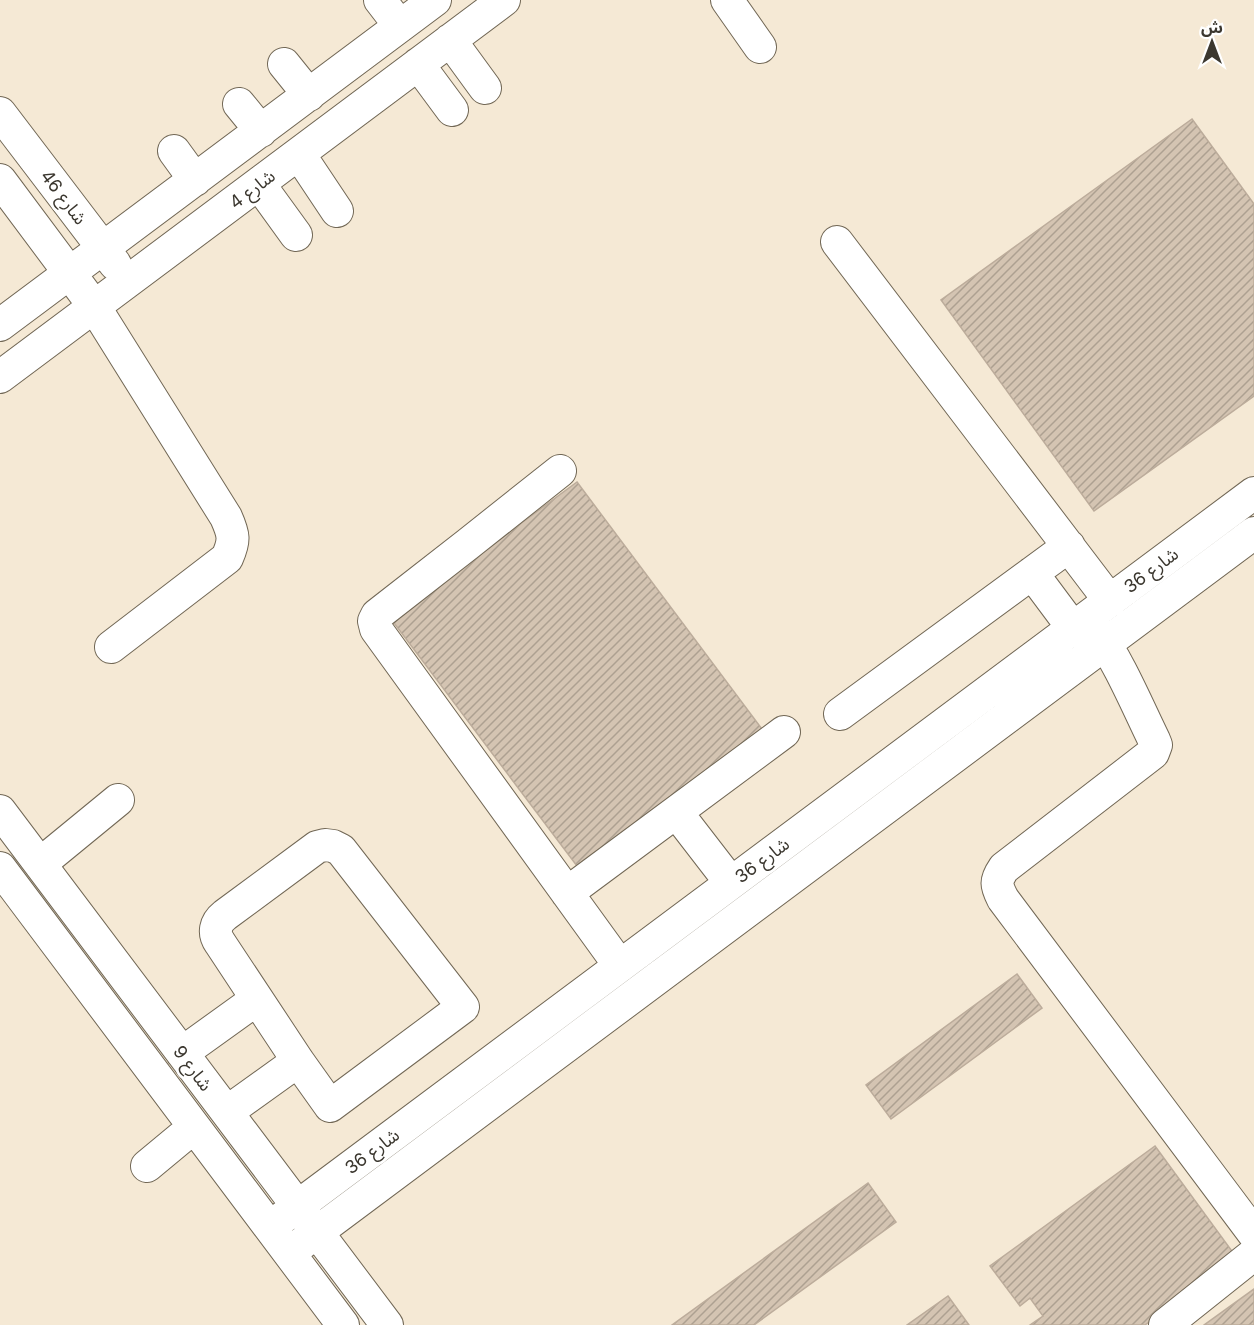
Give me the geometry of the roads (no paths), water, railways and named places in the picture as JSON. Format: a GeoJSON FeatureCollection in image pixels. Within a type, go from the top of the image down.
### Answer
{"type":"FeatureCollection","features":[{"type":"Feature","properties":{"kind":"lane"},"geometry":{"type":"LineString","coordinates":[[380,0],[400,26]]}},
{"type":"Feature","properties":{"kind":"lane"},"geometry":{"type":"LineString","coordinates":[[0,326],[435,0]]}},
{"type":"Feature","properties":{"kind":"lane","name":"شارع 4"},"geometry":{"type":"LineString","coordinates":[[0,377],[504,0]]}},
{"type":"Feature","properties":{"kind":"lane"},"geometry":{"type":"LineString","coordinates":[[727,0],[760,48]]}},
{"type":"Feature","properties":{"kind":"lane"},"geometry":{"type":"LineString","coordinates":[[450,40],[484,87]]}},
{"type":"Feature","properties":{"kind":"lane"},"geometry":{"type":"LineString","coordinates":[[284,64],[309,94]]}},
{"type":"Feature","properties":{"kind":"lane"},"geometry":{"type":"LineString","coordinates":[[418,64],[452,110]]}},
{"type":"Feature","properties":{"kind":"lane"},"geometry":{"type":"LineString","coordinates":[[239,104],[261,131]]}},
{"type":"Feature","properties":{"kind":"lane","name":"شارع 46"},"geometry":{"type":"LineString","coordinates":[[0,113],[128,282]]}},
{"type":"Feature","properties":{"kind":"lane"},"geometry":{"type":"LineString","coordinates":[[174,151],[195,180]]}},
{"type":"Feature","properties":{"kind":"lane"},"geometry":{"type":"LineString","coordinates":[[299,154],[338,211]]}},
{"type":"Feature","properties":{"kind":"lane"},"geometry":{"type":"LineString","coordinates":[[0,180],[94,306],[219,507],[232,532],[232,546],[227,558],[111,647]]}},
{"type":"Feature","properties":{"kind":"lane"},"geometry":{"type":"LineString","coordinates":[[259,184],[296,235]]}},
{"type":"Feature","properties":{"kind":"lane"},"geometry":{"type":"LineString","coordinates":[[837,242],[1069,546],[1090,615],[1154,740],[1153,753],[1004,868],[997,878],[998,888],[1003,899],[1254,1234]]}},
{"type":"Feature","properties":{"kind":"lane"},"geometry":{"type":"LineString","coordinates":[[560,471],[377,615],[375,621],[376,628],[620,966]]}},
{"type":"Feature","properties":{"kind":"lane","name":"شارع 36"},"geometry":{"type":"LineString","coordinates":[[270,1227],[1254,493]]}},
{"type":"Feature","properties":{"kind":"lane","name":"شارع 36"},"geometry":{"type":"LineString","coordinates":[[289,1253],[1254,533]]}},
{"type":"Feature","properties":{"kind":"lane"},"geometry":{"type":"LineString","coordinates":[[840,714],[1069,546]]}},
{"type":"Feature","properties":{"kind":"lane"},"geometry":{"type":"LineString","coordinates":[[1032,573],[1090,615]]}},
{"type":"Feature","properties":{"kind":"lane"},"geometry":{"type":"LineString","coordinates":[[567,893],[784,732]]}},
{"type":"Feature","properties":{"kind":"lane"},"geometry":{"type":"LineString","coordinates":[[40,864],[118,800]]}},
{"type":"Feature","properties":{"kind":"lane","name":"شارع 9"},"geometry":{"type":"LineString","coordinates":[[0,811],[387,1325]]}},
{"type":"Feature","properties":{"kind":"lane"},"geometry":{"type":"LineString","coordinates":[[676,813],[731,883]]}},
{"type":"Feature","properties":{"kind":"lane"},"geometry":{"type":"LineString","coordinates":[[333,846],[341,850],[463,1007],[330,1106],[298,1061],[217,938],[217,925],[225,915],[317,847],[333,846]]}},
{"type":"Feature","properties":{"kind":"lane","name":"شارع 9"},"geometry":{"type":"LineString","coordinates":[[3,879],[343,1325]]}},
{"type":"Feature","properties":{"kind":"lane"},"geometry":{"type":"LineString","coordinates":[[646,947],[665,972]]}},
{"type":"Feature","properties":{"kind":"lane"},"geometry":{"type":"LineString","coordinates":[[182,1053],[257,999]]}},
{"type":"Feature","properties":{"kind":"lane"},"geometry":{"type":"LineString","coordinates":[[227,1112],[298,1061]]}},
{"type":"Feature","properties":{"kind":"lane"},"geometry":{"type":"LineString","coordinates":[[147,1166],[194,1127]]}},
{"type":"Feature","properties":{"kind":"lane"},"geometry":{"type":"LineString","coordinates":[[1165,1325],[1254,1254]]}}]}
